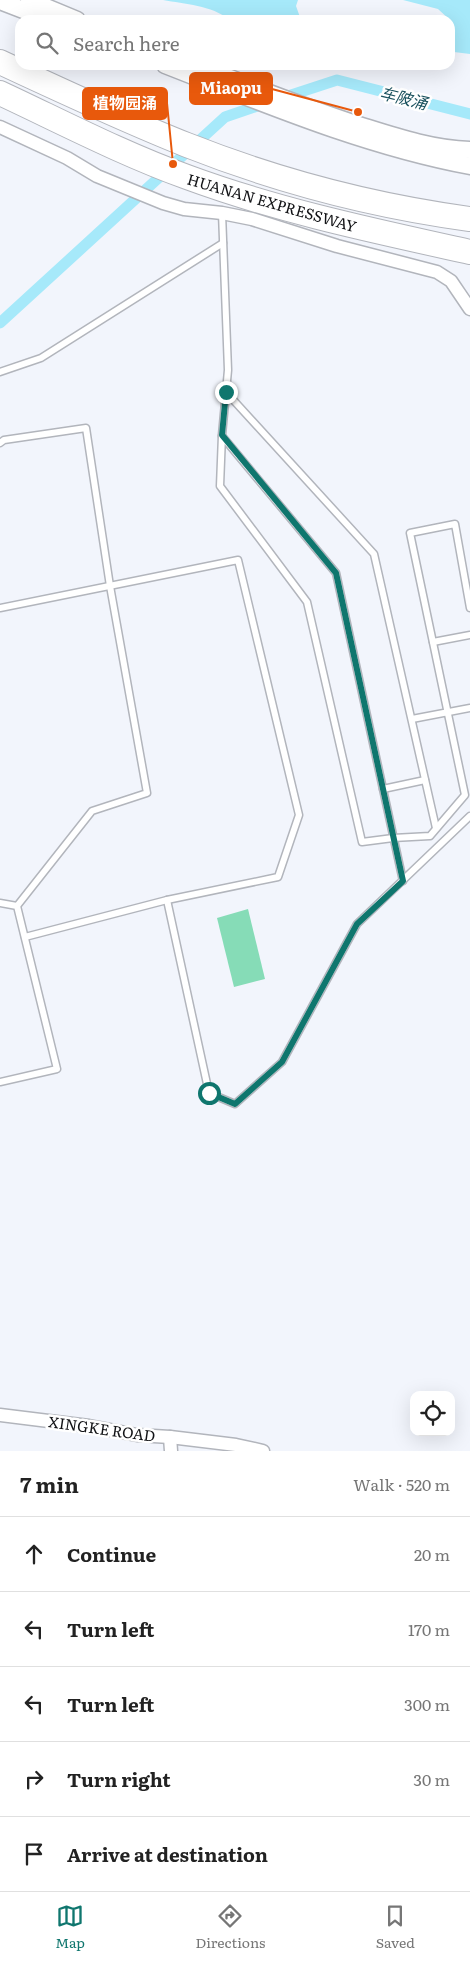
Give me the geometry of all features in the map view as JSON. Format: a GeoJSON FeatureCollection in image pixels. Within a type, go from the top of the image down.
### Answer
{"type":"FeatureCollection","features":[{"type":"Feature","properties":{"kind":"highway","name":"HUANAN EXPRESSWAY"},"geometry":{"type":"LineString","coordinates":[[0,62],[15,69]]}},
{"type":"Feature","properties":{"kind":"highway","name":"HUANAN EXPRESSWAY"},"geometry":{"type":"LineString","coordinates":[[18,70],[163,136],[284,178],[362,199],[470,218]]}},
{"type":"Feature","properties":{"kind":"highway","name":"HUANAN EXPRESSWAY"},"geometry":{"type":"LineString","coordinates":[[0,93],[134,157],[188,178],[327,220],[470,252]]}},
{"type":"Feature","properties":{"kind":"street"},"geometry":{"type":"LineString","coordinates":[[28,0],[65,15]]}},
{"type":"Feature","properties":{"kind":"street"},"geometry":{"type":"LineString","coordinates":[[4,2],[36,15]]}},
{"type":"Feature","properties":{"kind":"street"},"geometry":{"type":"LineString","coordinates":[[183,70],[216,79],[385,145],[470,166]]}},
{"type":"Feature","properties":{"kind":"street"},"geometry":{"type":"LineString","coordinates":[[203,70],[216,79]]}},
{"type":"Feature","properties":{"kind":"street"},"geometry":{"type":"LineString","coordinates":[[301,112],[420,143],[470,150]]}},
{"type":"Feature","properties":{"kind":"street"},"geometry":{"type":"LineString","coordinates":[[0,127],[68,158],[97,176],[163,203],[184,209],[222,213],[252,219],[337,246],[437,272],[451,282],[470,309]]}},
{"type":"Feature","properties":{"kind":"street","name":"XINGKE ROAD"},"geometry":{"type":"LineString","coordinates":[[0,1415],[89,1426],[137,1435],[236,1445],[263,1451]]}},
{"type":"Feature","properties":{"kind":"street"},"geometry":{"type":"LineString","coordinates":[[170,1437],[171,1451]]}},
{"type":"Feature","properties":{"kind":"lane"},"geometry":{"type":"LineString","coordinates":[[222,213],[228,370],[222,435],[220,486],[307,602],[362,842],[430,836],[465,795],[410,533],[455,524],[470,608]]}},
{"type":"Feature","properties":{"kind":"lane"},"geometry":{"type":"LineString","coordinates":[[0,372],[41,358],[223,243]]}},
{"type":"Feature","properties":{"kind":"lane"},"geometry":{"type":"LineString","coordinates":[[226,392],[374,554],[436,828]]}},
{"type":"Feature","properties":{"kind":"lane"},"geometry":{"type":"LineString","coordinates":[[0,444],[4,440],[86,428],[110,586],[147,793],[92,811],[17,906]]}},
{"type":"Feature","properties":{"kind":"lane"},"geometry":{"type":"LineString","coordinates":[[222,435],[336,573],[403,881]]}},
{"type":"Feature","properties":{"kind":"lane"},"geometry":{"type":"LineString","coordinates":[[0,608],[238,560],[298,815],[278,877],[167,900],[25,937]]}},
{"type":"Feature","properties":{"kind":"lane"},"geometry":{"type":"LineString","coordinates":[[433,642],[470,635]]}},
{"type":"Feature","properties":{"kind":"lane"},"geometry":{"type":"LineString","coordinates":[[412,719],[470,708]]}},
{"type":"Feature","properties":{"kind":"lane"},"geometry":{"type":"LineString","coordinates":[[383,789],[425,780]]}},
{"type":"Feature","properties":{"kind":"lane"},"geometry":{"type":"LineString","coordinates":[[167,900],[209,1093],[235,1104],[282,1062],[357,924],[470,816]]}},
{"type":"Feature","properties":{"kind":"lane"},"geometry":{"type":"LineString","coordinates":[[0,902],[17,906]]}},
{"type":"Feature","properties":{"kind":"lane"},"geometry":{"type":"LineString","coordinates":[[0,1082],[57,1069],[17,906]]}},
{"type":"Feature","properties":{"kind":"green space"},"geometry":{"type":"Polygon","coordinates":[[[248,909],[265,979],[234,987],[217,918],[248,909]]]}},
{"type":"Feature","properties":{"kind":"water"},"geometry":{"type":"Polygon","coordinates":[[[163,0],[298,0],[296,6],[299,15],[223,15],[189,4],[163,0]]]}},
{"type":"Feature","properties":{"kind":"water"},"geometry":{"type":"Polygon","coordinates":[[[403,0],[470,0],[470,54],[455,52],[455,15],[445,15],[438,9],[403,0]]]}},
{"type":"Feature","properties":{"kind":"waterway","name":"车陂涌"},"geometry":{"type":"LineString","coordinates":[[282,98],[337,80],[470,114]]}},
{"type":"Feature","properties":{"kind":"waterway"},"geometry":{"type":"LineString","coordinates":[[0,323],[225,117],[266,103]]}},
{"type":"Feature","properties":{"kind":"place","name":"Miaopu"},"geometry":{"type":"Point","coordinates":[358,112]}},
{"type":"Feature","properties":{"kind":"place","name":"植物园涌"},"geometry":{"type":"Point","coordinates":[173,164]}},
{"type":"Feature","properties":{"kind":"route"},"geometry":{"type":"LineString","coordinates":[[209,1093],[235,1104],[282,1062],[357,924],[403,881],[336,573],[222,435],[226,392]]}}]}
